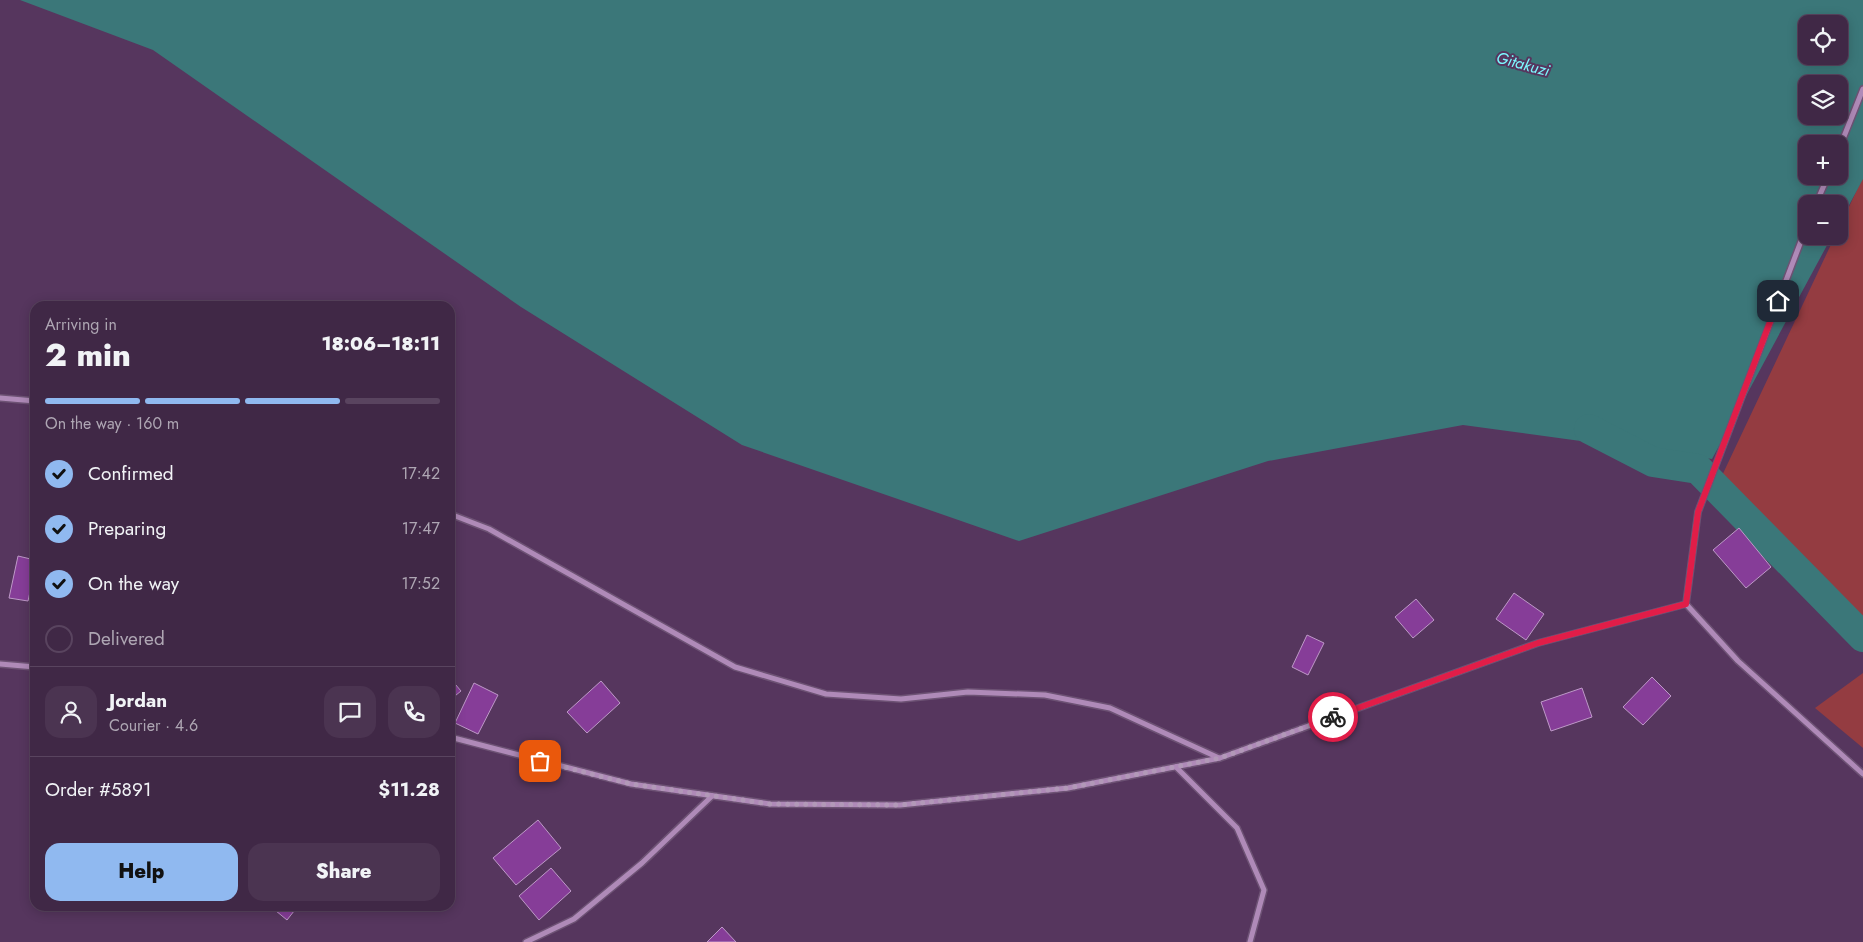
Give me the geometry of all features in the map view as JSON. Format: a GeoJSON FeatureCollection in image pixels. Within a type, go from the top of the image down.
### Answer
{"type":"FeatureCollection","features":[{"type":"Feature","properties":{"kind":"street"},"geometry":{"type":"LineString","coordinates":[[1844,135],[1863,90]]}},
{"type":"Feature","properties":{"kind":"street"},"geometry":{"type":"LineString","coordinates":[[1686,604],[1698,512],[1800,245]]}},
{"type":"Feature","properties":{"kind":"street"},"geometry":{"type":"LineString","coordinates":[[0,398],[30,401]]}},
{"type":"Feature","properties":{"kind":"street"},"geometry":{"type":"LineString","coordinates":[[455,516],[489,529],[735,667],[826,694],[901,699],[968,692],[1045,695],[1110,708],[1220,758]]}},
{"type":"Feature","properties":{"kind":"street"},"geometry":{"type":"LineString","coordinates":[[455,739],[631,784],[770,804],[900,805],[1068,788],[1220,758],[1538,643],[1686,604]]}},
{"type":"Feature","properties":{"kind":"street"},"geometry":{"type":"LineString","coordinates":[[1686,604],[1738,660],[1863,774]]}},
{"type":"Feature","properties":{"kind":"street"},"geometry":{"type":"LineString","coordinates":[[0,664],[30,667]]}},
{"type":"Feature","properties":{"kind":"street"},"geometry":{"type":"LineString","coordinates":[[1176,767],[1237,828],[1264,890],[1250,942]]}},
{"type":"Feature","properties":{"kind":"street"},"geometry":{"type":"LineString","coordinates":[[526,942],[574,919],[642,863],[712,796]]}},
{"type":"Feature","properties":{"kind":"shaded area"},"geometry":{"type":"Polygon","coordinates":[[[1863,177],[1863,645],[1737,518],[1719,482],[1831,245],[1848,245],[1848,209],[1863,177]]]}},
{"type":"Feature","properties":{"kind":"shaded area"},"geometry":{"type":"Polygon","coordinates":[[[1863,673],[1863,748],[1815,708],[1863,673]]]}},
{"type":"Feature","properties":{"kind":"water","name":"Gitakuzi"},"geometry":{"type":"Polygon","coordinates":[[[20,0],[1863,0],[1863,179],[1848,207],[1848,195],[1798,195],[1798,245],[1827,245],[1712,459],[1463,425],[1268,461],[1019,541],[742,445],[521,307],[153,50],[20,0]]]}},
{"type":"Feature","properties":{"kind":"building"},"geometry":{"type":"Polygon","coordinates":[[[1739,528],[1771,567],[1746,588],[1713,550],[1739,528]]]}},
{"type":"Feature","properties":{"kind":"building"},"geometry":{"type":"Polygon","coordinates":[[[18,556],[30,559],[30,592],[28,601],[9,598],[18,556]]]}},
{"type":"Feature","properties":{"kind":"building"},"geometry":{"type":"Polygon","coordinates":[[[1514,593],[1544,614],[1526,640],[1496,619],[1514,593]]]}},
{"type":"Feature","properties":{"kind":"building"},"geometry":{"type":"Polygon","coordinates":[[[1416,599],[1434,620],[1413,638],[1395,617],[1416,599]]]}},
{"type":"Feature","properties":{"kind":"building"},"geometry":{"type":"Polygon","coordinates":[[[1307,635],[1324,643],[1308,675],[1292,667],[1307,635]]]}},
{"type":"Feature","properties":{"kind":"building"},"geometry":{"type":"Polygon","coordinates":[[[1652,677],[1671,696],[1643,725],[1623,707],[1652,677]]]}},
{"type":"Feature","properties":{"kind":"building"},"geometry":{"type":"Polygon","coordinates":[[[601,681],[620,703],[587,733],[567,712],[601,681]]]}},
{"type":"Feature","properties":{"kind":"building"},"geometry":{"type":"Polygon","coordinates":[[[474,683],[498,695],[478,734],[455,723],[474,683]]]}},
{"type":"Feature","properties":{"kind":"building"},"geometry":{"type":"Polygon","coordinates":[[[455,684],[461,691],[455,696],[455,684]]]}},
{"type":"Feature","properties":{"kind":"building"},"geometry":{"type":"Polygon","coordinates":[[[1582,688],[1592,717],[1551,731],[1541,702],[1582,688]]]}},
{"type":"Feature","properties":{"kind":"building"},"geometry":{"type":"Polygon","coordinates":[[[538,820],[561,848],[516,885],[493,858],[538,820]]]}},
{"type":"Feature","properties":{"kind":"building"},"geometry":{"type":"Polygon","coordinates":[[[551,868],[571,891],[539,920],[519,896],[551,868]]]}},
{"type":"Feature","properties":{"kind":"building"},"geometry":{"type":"Polygon","coordinates":[[[276,911],[294,911],[287,920],[276,911]]]}},
{"type":"Feature","properties":{"kind":"building"},"geometry":{"type":"Polygon","coordinates":[[[722,927],[736,942],[707,942],[722,927]]]}},
{"type":"Feature","properties":{"kind":"waterway"},"geometry":{"type":"LineString","coordinates":[[1589,429],[1653,462],[1698,469],[1863,637]]}},
{"type":"Feature","properties":{"kind":"way so far"},"geometry":{"type":"LineString","coordinates":[[540,761],[631,784],[770,804],[900,805],[1068,788],[1220,758],[1333,717]]}},
{"type":"Feature","properties":{"kind":"route"},"geometry":{"type":"LineString","coordinates":[[1333,717],[1538,643],[1686,604],[1698,512],[1778,301]]}}]}
